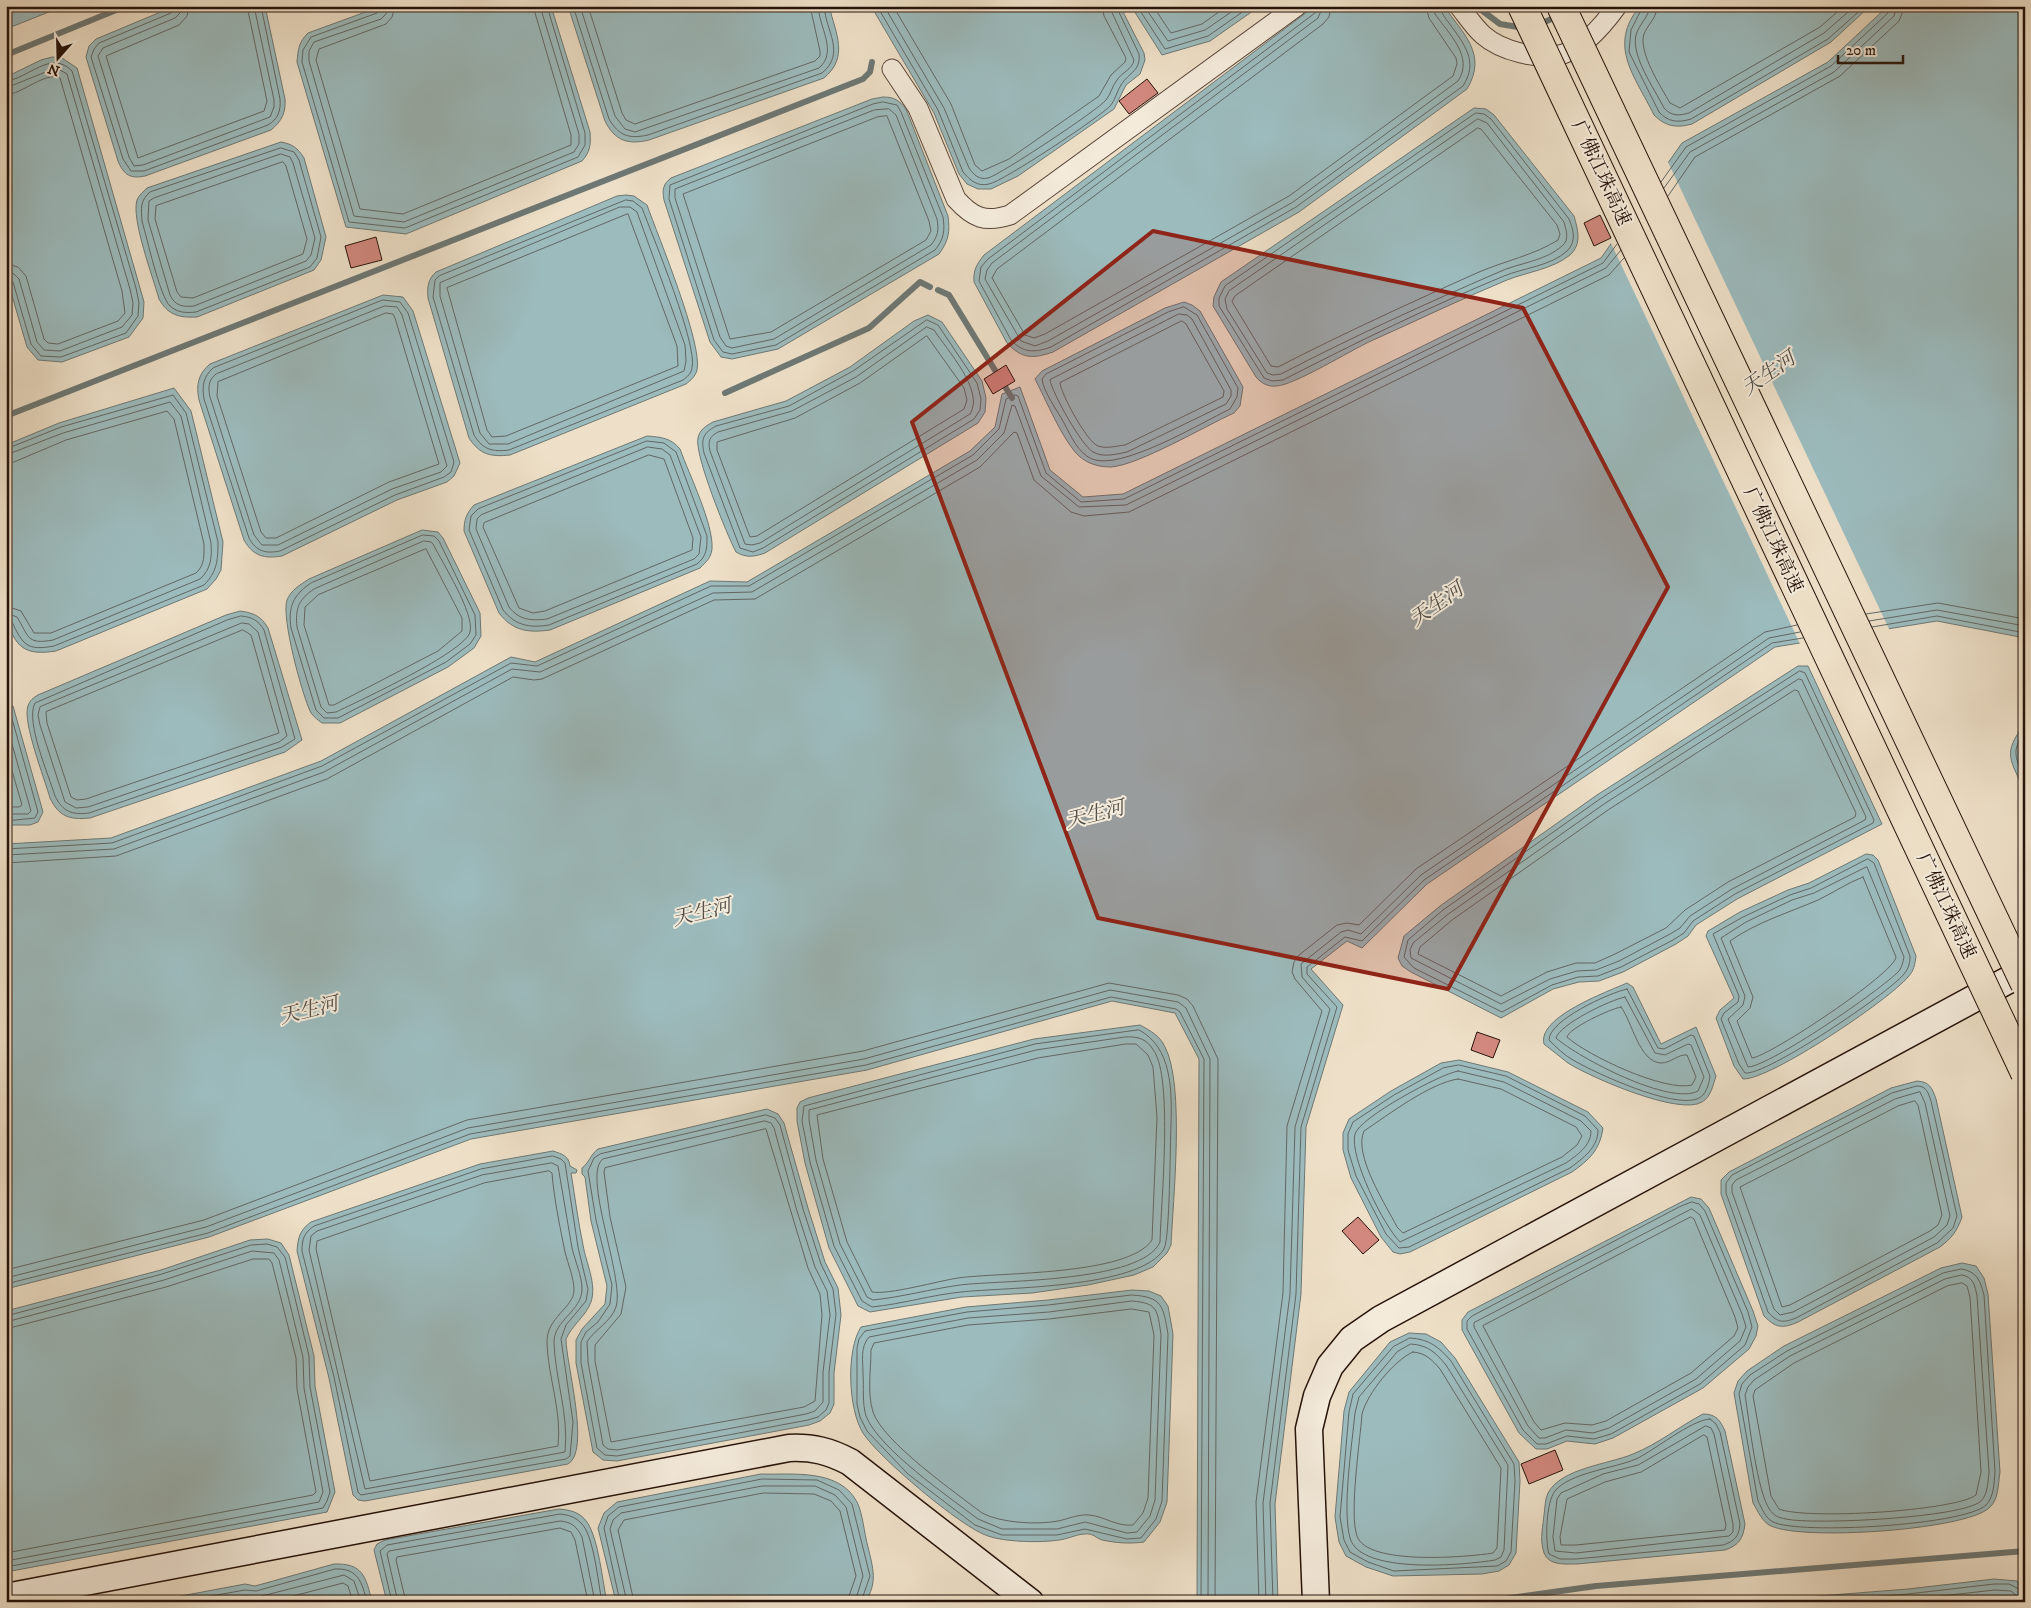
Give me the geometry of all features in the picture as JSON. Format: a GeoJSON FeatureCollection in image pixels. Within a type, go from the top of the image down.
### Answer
{"type":"FeatureCollection","features":[{"type":"Feature","properties":{"kind":"highway","name":"广佛江珠高速"},"geometry":{"type":"LineString","coordinates":[[1522,6],[2025,1073]]}},
{"type":"Feature","properties":{"kind":"highway","name":"广佛江珠高速"},"geometry":{"type":"LineString","coordinates":[[1561,6],[2025,984]]}},
{"type":"Feature","properties":{"kind":"street"},"geometry":{"type":"LineString","coordinates":[[892,70],[918,108],[956,198],[966,210],[978,217],[995,220],[1010,215],[1297,6]]}},
{"type":"Feature","properties":{"kind":"street"},"geometry":{"type":"LineString","coordinates":[[1459,6],[1484,36],[1507,50],[1532,56],[1563,54],[1588,38],[1617,6]]}},
{"type":"Feature","properties":{"kind":"street"},"geometry":{"type":"LineString","coordinates":[[1316,1602],[1310,1429],[1317,1396],[1330,1366],[1352,1338],[1380,1320],[2025,971]]}},
{"type":"Feature","properties":{"kind":"street"},"geometry":{"type":"LineString","coordinates":[[6,1597],[789,1448],[805,1447],[820,1449],[850,1462],[1030,1602]]}},
{"type":"Feature","properties":{"kind":"highlighted area"},"geometry":{"type":"Polygon","coordinates":[[[1153,231],[1523,308],[1668,587],[1448,989],[1098,918],[912,422],[1153,231]]]}},
{"type":"Feature","properties":{"kind":"water"},"geometry":{"type":"Polygon","coordinates":[[[6,6],[64,6],[6,29],[6,6]]]}},
{"type":"Feature","properties":{"kind":"water"},"geometry":{"type":"Polygon","coordinates":[[[175,6],[265,6],[285,99],[285,108],[281,120],[271,130],[145,176],[135,177],[125,173],[118,161],[86,57],[89,46],[96,39],[175,6]]]}},
{"type":"Feature","properties":{"kind":"water"},"geometry":{"type":"Polygon","coordinates":[[[382,6],[551,6],[590,132],[589,148],[585,158],[582,161],[406,234],[346,227],[297,62],[298,53],[301,43],[308,33],[382,6]]]}},
{"type":"Feature","properties":{"kind":"water"},"geometry":{"type":"Polygon","coordinates":[[[568,6],[829,6],[837,36],[838,53],[832,70],[824,78],[649,140],[628,141],[613,133],[605,121],[568,6]]]}},
{"type":"Feature","properties":{"kind":"water"},"geometry":{"type":"Polygon","coordinates":[[[871,6],[1120,6],[1144,53],[1145,60],[1140,74],[1126,85],[1114,109],[1018,176],[991,189],[978,189],[967,184],[959,174],[934,113],[871,6]]]}},
{"type":"Feature","properties":{"kind":"water"},"geometry":{"type":"Polygon","coordinates":[[[1131,6],[1260,6],[1210,41],[1162,55],[1131,6]]]}},
{"type":"Feature","properties":{"kind":"water"},"geometry":{"type":"Polygon","coordinates":[[[1315,6],[1444,6],[1470,45],[1475,65],[1473,77],[1467,89],[1299,212],[1053,352],[1039,356],[1028,356],[1012,348],[1007,343],[974,282],[976,267],[984,255],[1315,6]]]}},
{"type":"Feature","properties":{"kind":"water"},"geometry":{"type":"Polygon","coordinates":[[[1640,6],[1870,6],[1831,42],[1692,124],[1672,126],[1654,115],[1628,61],[1625,48],[1626,34],[1630,21],[1640,6]]]}},
{"type":"Feature","properties":{"kind":"water","name":"天生河"},"geometry":{"type":"Polygon","coordinates":[[[1888,6],[2025,6],[2025,638],[1937,621],[1775,647],[1427,884],[1362,948],[1347,941],[1311,969],[1343,1005],[1306,1127],[1301,1294],[1275,1504],[1278,1602],[1197,1602],[1199,1059],[1175,1013],[1112,1001],[867,1070],[471,1139],[209,1237],[6,1289],[6,844],[111,838],[321,761],[511,657],[535,662],[710,581],[747,582],[970,451],[995,427],[1002,394],[1020,387],[1050,470],[1083,497],[1123,494],[1601,258],[1682,143],[1828,62],[1888,6]]]}},
{"type":"Feature","properties":{"kind":"water"},"geometry":{"type":"Polygon","coordinates":[[[52,57],[62,58],[77,68],[144,302],[143,318],[129,337],[62,362],[38,360],[27,347],[6,275],[6,77],[41,60],[52,57]]]}},
{"type":"Feature","properties":{"kind":"water"},"geometry":{"type":"Polygon","coordinates":[[[883,97],[896,100],[906,109],[948,216],[948,236],[939,254],[778,349],[732,359],[721,357],[710,342],[664,200],[663,190],[668,180],[872,99],[883,97]]]}},
{"type":"Feature","properties":{"kind":"water"},"geometry":{"type":"Polygon","coordinates":[[[1474,108],[1486,109],[1494,115],[1574,216],[1578,242],[1574,251],[1556,264],[1507,280],[1473,295],[1371,341],[1295,380],[1273,386],[1260,381],[1213,306],[1214,297],[1221,282],[1474,108]]]}},
{"type":"Feature","properties":{"kind":"water"},"geometry":{"type":"Polygon","coordinates":[[[281,142],[294,147],[304,158],[326,237],[321,260],[314,270],[197,317],[179,316],[170,312],[159,299],[140,234],[136,209],[137,200],[147,188],[281,142]]]}},
{"type":"Feature","properties":{"kind":"water"},"geometry":{"type":"Polygon","coordinates":[[[617,196],[634,196],[647,205],[687,315],[697,357],[695,375],[686,384],[510,455],[497,456],[486,454],[477,448],[469,438],[428,298],[428,287],[431,277],[436,272],[617,196]]]}},
{"type":"Feature","properties":{"kind":"water"},"geometry":{"type":"Polygon","coordinates":[[[383,295],[403,297],[413,311],[460,463],[454,476],[447,482],[397,500],[282,556],[270,557],[255,553],[244,540],[199,400],[198,385],[200,376],[210,364],[383,295]]]}},
{"type":"Feature","properties":{"kind":"water"},"geometry":{"type":"Polygon","coordinates":[[[1184,302],[1200,311],[1243,387],[1240,406],[1234,413],[1138,460],[1111,467],[1098,466],[1086,461],[1079,456],[1067,441],[1035,379],[1042,371],[1165,308],[1184,302]]]}},
{"type":"Feature","properties":{"kind":"water"},"geometry":{"type":"Polygon","coordinates":[[[928,315],[942,322],[982,381],[986,398],[985,412],[978,423],[765,553],[750,556],[736,552],[719,513],[701,460],[698,438],[702,430],[713,422],[786,401],[850,367],[914,321],[928,315]]]}},
{"type":"Feature","properties":{"kind":"water"},"geometry":{"type":"Polygon","coordinates":[[[174,388],[191,411],[223,542],[221,570],[216,579],[207,589],[56,651],[36,652],[22,647],[13,636],[6,617],[6,445],[59,423],[174,388]]]}},
{"type":"Feature","properties":{"kind":"water"},"geometry":{"type":"Polygon","coordinates":[[[647,436],[673,442],[680,449],[709,527],[712,549],[708,560],[700,568],[550,630],[528,631],[510,624],[499,613],[464,531],[466,517],[471,508],[474,505],[647,436]]]}},
{"type":"Feature","properties":{"kind":"water"},"geometry":{"type":"Polygon","coordinates":[[[422,530],[438,532],[443,538],[480,613],[481,636],[474,648],[448,667],[340,723],[322,723],[311,713],[298,674],[287,622],[286,609],[289,596],[296,588],[309,579],[422,530]]]}},
{"type":"Feature","properties":{"kind":"water"},"geometry":{"type":"Polygon","coordinates":[[[240,611],[257,616],[268,628],[302,740],[285,752],[90,818],[71,818],[61,813],[50,798],[31,737],[27,714],[28,706],[33,698],[226,615],[240,611]]]}},
{"type":"Feature","properties":{"kind":"water"},"geometry":{"type":"Polygon","coordinates":[[[1798,666],[1808,666],[1882,824],[1737,899],[1696,925],[1688,936],[1676,944],[1623,972],[1599,981],[1579,982],[1553,989],[1501,1018],[1402,966],[1398,958],[1404,936],[1440,906],[1597,795],[1798,666]]]}},
{"type":"Feature","properties":{"kind":"water"},"geometry":{"type":"Polygon","coordinates":[[[13,706],[43,812],[38,822],[30,825],[6,825],[6,709],[13,706]]]}},
{"type":"Feature","properties":{"kind":"water"},"geometry":{"type":"Polygon","coordinates":[[[2025,724],[2025,792],[2013,764],[2011,750],[2013,743],[2025,724]]]}},
{"type":"Feature","properties":{"kind":"water"},"geometry":{"type":"Polygon","coordinates":[[[1866,854],[1873,855],[1878,860],[1916,956],[1912,972],[1897,988],[1855,1020],[1778,1067],[1757,1076],[1743,1079],[1734,1066],[1716,1018],[1720,1010],[1734,998],[1706,936],[1708,931],[1740,912],[1788,890],[1809,883],[1866,854]]]}},
{"type":"Feature","properties":{"kind":"water"},"geometry":{"type":"Polygon","coordinates":[[[1627,983],[1633,987],[1661,1044],[1696,1027],[1716,1076],[1710,1094],[1702,1102],[1691,1105],[1674,1104],[1635,1093],[1579,1069],[1568,1063],[1544,1044],[1545,1034],[1551,1024],[1562,1015],[1590,999],[1627,983]]]}},
{"type":"Feature","properties":{"kind":"water"},"geometry":{"type":"Polygon","coordinates":[[[1140,1025],[1158,1037],[1163,1043],[1171,1065],[1175,1088],[1176,1143],[1171,1245],[1167,1253],[1153,1267],[1134,1275],[1088,1285],[1032,1293],[962,1297],[870,1312],[858,1306],[829,1248],[805,1163],[797,1121],[797,1108],[800,1102],[808,1098],[1034,1039],[1140,1025]]]}},
{"type":"Feature","properties":{"kind":"water"},"geometry":{"type":"Polygon","coordinates":[[[1459,1060],[1508,1072],[1588,1112],[1603,1128],[1602,1136],[1593,1154],[1572,1172],[1410,1252],[1400,1254],[1393,1252],[1381,1237],[1351,1178],[1343,1150],[1343,1133],[1349,1119],[1391,1091],[1441,1063],[1459,1060]]]}},
{"type":"Feature","properties":{"kind":"water"},"geometry":{"type":"Polygon","coordinates":[[[1917,1081],[1930,1086],[1936,1099],[1962,1217],[1956,1230],[1940,1247],[1798,1322],[1788,1326],[1772,1323],[1764,1316],[1721,1194],[1721,1180],[1729,1172],[1891,1088],[1917,1081]]]}},
{"type":"Feature","properties":{"kind":"water"},"geometry":{"type":"Polygon","coordinates":[[[767,1109],[778,1114],[784,1123],[825,1262],[838,1288],[841,1315],[834,1373],[834,1404],[830,1413],[820,1421],[809,1425],[617,1461],[603,1460],[593,1452],[576,1363],[576,1340],[582,1329],[605,1304],[607,1286],[591,1221],[582,1168],[598,1149],[767,1109]]]}},
{"type":"Feature","properties":{"kind":"water"},"geometry":{"type":"Polygon","coordinates":[[[553,1151],[564,1156],[570,1166],[577,1170],[576,1173],[571,1173],[584,1252],[593,1288],[589,1307],[566,1339],[576,1406],[577,1442],[575,1456],[568,1464],[365,1501],[358,1500],[353,1495],[329,1378],[297,1251],[302,1231],[311,1222],[480,1164],[553,1151]]]}},
{"type":"Feature","properties":{"kind":"water"},"geometry":{"type":"Polygon","coordinates":[[[1691,1197],[1701,1199],[1709,1208],[1753,1311],[1758,1326],[1756,1336],[1749,1349],[1703,1388],[1613,1438],[1595,1444],[1567,1441],[1547,1449],[1536,1449],[1519,1433],[1462,1330],[1462,1320],[1468,1312],[1691,1197]]]}},
{"type":"Feature","properties":{"kind":"water"},"geometry":{"type":"Polygon","coordinates":[[[268,1239],[281,1243],[289,1255],[314,1356],[315,1386],[335,1492],[327,1512],[6,1572],[6,1311],[161,1270],[250,1240],[268,1239]]]}},
{"type":"Feature","properties":{"kind":"water"},"geometry":{"type":"Polygon","coordinates":[[[1962,1263],[1976,1266],[1984,1278],[1988,1294],[2000,1472],[1998,1492],[1992,1505],[1974,1516],[1949,1522],[1883,1531],[1815,1533],[1789,1530],[1771,1526],[1765,1522],[1753,1503],[1734,1393],[1738,1381],[1747,1371],[1784,1346],[1941,1268],[1962,1263]]]}},
{"type":"Feature","properties":{"kind":"water"},"geometry":{"type":"Polygon","coordinates":[[[1132,1290],[1149,1291],[1161,1296],[1168,1306],[1173,1334],[1167,1502],[1160,1522],[1144,1542],[1113,1542],[1088,1534],[1043,1541],[1013,1541],[988,1536],[960,1520],[921,1490],[885,1458],[863,1433],[854,1410],[851,1380],[853,1350],[861,1327],[966,1307],[1132,1290]]]}},
{"type":"Feature","properties":{"kind":"water"},"geometry":{"type":"Polygon","coordinates":[[[1409,1333],[1426,1334],[1441,1342],[1455,1358],[1519,1462],[1520,1481],[1516,1553],[1509,1565],[1499,1571],[1482,1574],[1393,1576],[1366,1567],[1346,1556],[1339,1542],[1335,1517],[1344,1411],[1349,1392],[1390,1342],[1409,1333]]]}},
{"type":"Feature","properties":{"kind":"water"},"geometry":{"type":"Polygon","coordinates":[[[1703,1414],[1717,1418],[1725,1431],[1745,1524],[1743,1534],[1737,1544],[1725,1550],[1577,1564],[1556,1563],[1548,1559],[1543,1549],[1542,1532],[1546,1498],[1554,1485],[1575,1472],[1623,1458],[1642,1450],[1703,1414]]]}},
{"type":"Feature","properties":{"kind":"water"},"geometry":{"type":"Polygon","coordinates":[[[761,1474],[800,1474],[827,1478],[839,1483],[849,1491],[861,1512],[873,1569],[872,1588],[865,1602],[616,1602],[598,1528],[604,1513],[617,1502],[761,1474]]]}},
{"type":"Feature","properties":{"kind":"water"},"geometry":{"type":"Polygon","coordinates":[[[559,1509],[578,1514],[587,1522],[597,1549],[607,1602],[387,1602],[374,1550],[377,1544],[385,1540],[559,1509]]]}},
{"type":"Feature","properties":{"kind":"water"},"geometry":{"type":"Polygon","coordinates":[[[334,1564],[351,1566],[362,1573],[368,1585],[372,1602],[149,1602],[245,1584],[255,1586],[334,1564]]]}},
{"type":"Feature","properties":{"kind":"water"},"geometry":{"type":"Polygon","coordinates":[[[1994,1579],[2017,1581],[2025,1591],[2025,1602],[1743,1602],[1908,1589],[1994,1579]]]}},
{"type":"Feature","properties":{"kind":"pier"},"geometry":{"type":"Polygon","coordinates":[[[1667,160],[1890,631],[1801,646],[1610,241],[1667,160]]]}},
{"type":"Feature","properties":{"kind":"building"},"geometry":{"type":"Polygon","coordinates":[[[1147,79],[1158,93],[1129,114],[1119,101],[1147,79]]]}},
{"type":"Feature","properties":{"kind":"building"},"geometry":{"type":"Polygon","coordinates":[[[1600,215],[1611,238],[1594,246],[1584,223],[1600,215]]]}},
{"type":"Feature","properties":{"kind":"building"},"geometry":{"type":"Polygon","coordinates":[[[376,237],[382,260],[351,268],[345,246],[376,237]]]}},
{"type":"Feature","properties":{"kind":"building"},"geometry":{"type":"Polygon","coordinates":[[[1006,365],[1015,381],[993,394],[984,379],[1006,365]]]}},
{"type":"Feature","properties":{"kind":"building"},"geometry":{"type":"Polygon","coordinates":[[[1477,1032],[1500,1040],[1493,1058],[1471,1050],[1477,1032]]]}},
{"type":"Feature","properties":{"kind":"building"},"geometry":{"type":"Polygon","coordinates":[[[1358,1217],[1379,1240],[1363,1254],[1342,1231],[1358,1217]]]}},
{"type":"Feature","properties":{"kind":"building"},"geometry":{"type":"Polygon","coordinates":[[[1555,1450],[1563,1470],[1529,1484],[1521,1464],[1555,1450]]]}},
{"type":"Feature","properties":{"kind":"waterway"},"geometry":{"type":"LineString","coordinates":[[6,55],[126,6]]}},
{"type":"Feature","properties":{"kind":"waterway"},"geometry":{"type":"LineString","coordinates":[[1476,6],[1500,24],[1524,28]]}},
{"type":"Feature","properties":{"kind":"waterway"},"geometry":{"type":"LineString","coordinates":[[1538,25],[1558,16]]}},
{"type":"Feature","properties":{"kind":"waterway"},"geometry":{"type":"LineString","coordinates":[[6,416],[863,79],[870,72],[872,62]]}},
{"type":"Feature","properties":{"kind":"waterway"},"geometry":{"type":"LineString","coordinates":[[725,393],[869,328],[920,282],[930,287]]}},
{"type":"Feature","properties":{"kind":"waterway"},"geometry":{"type":"LineString","coordinates":[[938,290],[949,295],[1012,398]]}},
{"type":"Feature","properties":{"kind":"waterway"},"geometry":{"type":"LineString","coordinates":[[1482,1602],[1596,1586],[2025,1551]]}}]}
